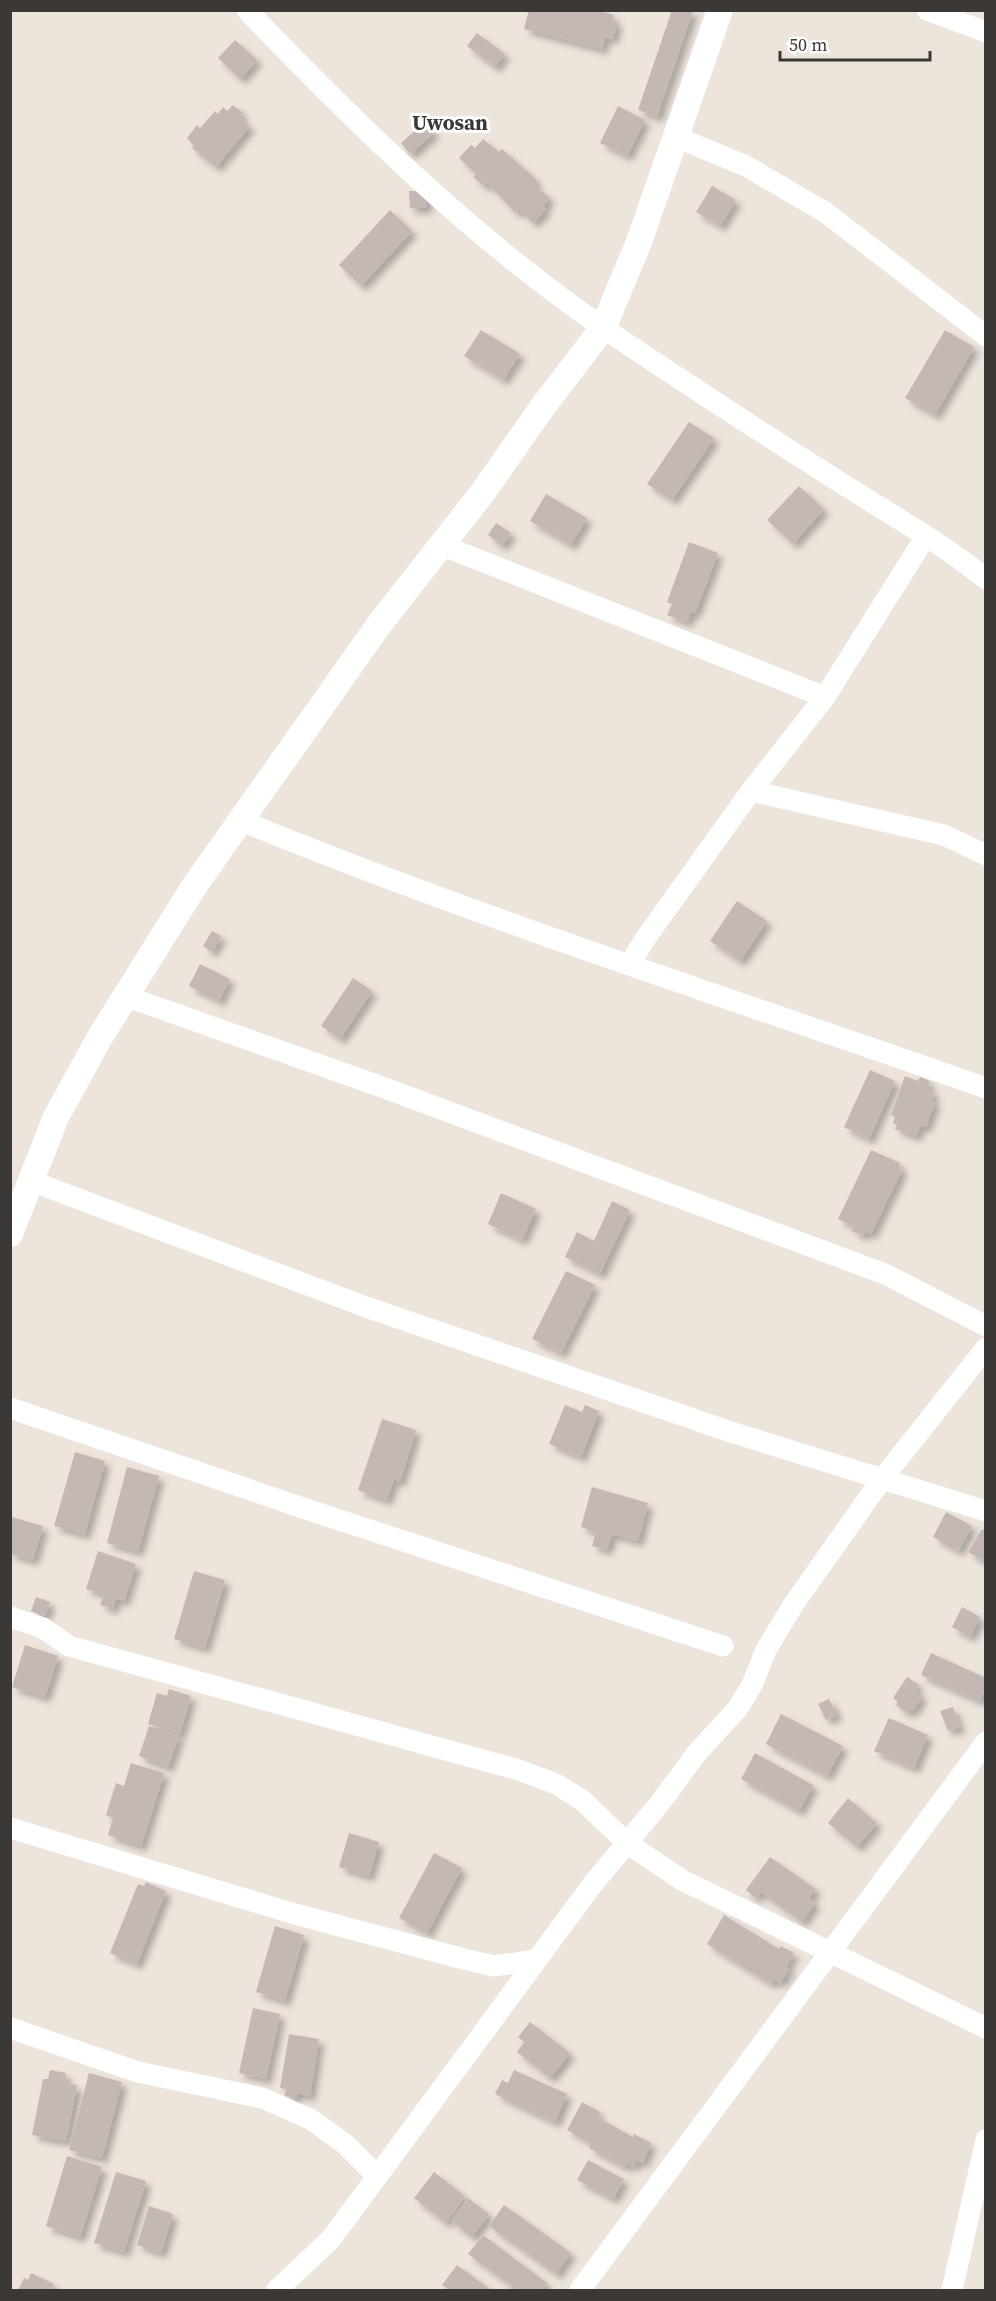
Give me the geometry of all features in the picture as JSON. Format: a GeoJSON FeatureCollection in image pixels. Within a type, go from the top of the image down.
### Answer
{"type":"FeatureCollection","features":[{"type":"Feature","properties":{"kind":"street"},"geometry":{"type":"LineString","coordinates":[[247,10],[292,57],[437,196],[603,328],[952,552],[986,579]]}},
{"type":"Feature","properties":{"kind":"street"},"geometry":{"type":"LineString","coordinates":[[10,1234],[56,1117],[125,996],[239,820],[264,789],[381,622],[603,328],[639,242],[720,10]]}},
{"type":"Feature","properties":{"kind":"street"},"geometry":{"type":"LineString","coordinates":[[927,10],[982,23]]}},
{"type":"Feature","properties":{"kind":"street"},"geometry":{"type":"LineString","coordinates":[[676,137],[746,166],[825,212],[986,336]]}},
{"type":"Feature","properties":{"kind":"street"},"geometry":{"type":"LineString","coordinates":[[629,965],[751,790],[825,697],[926,536]]}},
{"type":"Feature","properties":{"kind":"street"},"geometry":{"type":"LineString","coordinates":[[441,545],[825,697]]}},
{"type":"Feature","properties":{"kind":"street"},"geometry":{"type":"LineString","coordinates":[[751,790],[944,835],[986,855]]}},
{"type":"Feature","properties":{"kind":"street"},"geometry":{"type":"LineString","coordinates":[[239,820],[401,885],[986,1088]]}},
{"type":"Feature","properties":{"kind":"street"},"geometry":{"type":"LineString","coordinates":[[125,996],[382,1087],[885,1274],[986,1326]]}},
{"type":"Feature","properties":{"kind":"street"},"geometry":{"type":"LineString","coordinates":[[31,1181],[366,1306],[734,1433],[986,1511]]}},
{"type":"Feature","properties":{"kind":"street"},"geometry":{"type":"LineString","coordinates":[[276,2290],[331,2239],[536,1960],[696,1754],[738,1707],[752,1685],[766,1650],[793,1605],[882,1479],[986,1348]]}},
{"type":"Feature","properties":{"kind":"street"},"geometry":{"type":"LineString","coordinates":[[10,1408],[303,1508],[723,1646]]}},
{"type":"Feature","properties":{"kind":"street"},"geometry":{"type":"LineString","coordinates":[[10,1617],[43,1628],[69,1646],[519,1770],[556,1784],[582,1800],[627,1843],[682,1880],[986,2028]]}},
{"type":"Feature","properties":{"kind":"street"},"geometry":{"type":"LineString","coordinates":[[580,2290],[986,1742]]}},
{"type":"Feature","properties":{"kind":"street"},"geometry":{"type":"LineString","coordinates":[[10,1828],[295,1914],[460,1958],[494,1966],[536,1960]]}},
{"type":"Feature","properties":{"kind":"street"},"geometry":{"type":"LineString","coordinates":[[10,2028],[138,2072],[262,2098],[309,2119],[344,2143],[377,2176]]}},
{"type":"Feature","properties":{"kind":"street"},"geometry":{"type":"LineString","coordinates":[[952,2290],[986,2140]]}},
{"type":"Feature","properties":{"kind":"building"},"geometry":{"type":"Polygon","coordinates":[[[529,10],[596,10],[614,15],[612,21],[617,22],[613,39],[605,37],[602,49],[524,29],[529,10]]]}},
{"type":"Feature","properties":{"kind":"building"},"geometry":{"type":"Polygon","coordinates":[[[672,10],[693,10],[657,117],[638,110],[672,10]]]}},
{"type":"Feature","properties":{"kind":"building"},"geometry":{"type":"Polygon","coordinates":[[[477,33],[505,54],[495,67],[467,46],[477,33]]]}},
{"type":"Feature","properties":{"kind":"building"},"geometry":{"type":"Polygon","coordinates":[[[235,40],[257,60],[240,79],[218,58],[235,40]]]}},
{"type":"Feature","properties":{"kind":"building"},"geometry":{"type":"Polygon","coordinates":[[[233,105],[243,113],[239,117],[250,126],[216,167],[192,148],[194,146],[187,138],[197,125],[200,128],[215,111],[218,114],[223,107],[227,111],[233,105]]]}},
{"type":"Feature","properties":{"kind":"building"},"geometry":{"type":"Polygon","coordinates":[[[618,106],[645,120],[627,156],[600,143],[618,106]]]}},
{"type":"Feature","properties":{"kind":"building"},"geometry":{"type":"Polygon","coordinates":[[[425,122],[434,133],[410,154],[401,143],[425,122]]]}},
{"type":"Feature","properties":{"kind":"building"},"geometry":{"type":"Polygon","coordinates":[[[483,139],[499,152],[502,149],[537,180],[533,184],[550,198],[543,206],[546,209],[533,223],[519,209],[516,213],[487,183],[484,186],[473,177],[476,174],[459,158],[471,145],[475,148],[483,139]]]}},
{"type":"Feature","properties":{"kind":"building"},"geometry":{"type":"Polygon","coordinates":[[[712,186],[736,200],[720,226],[696,212],[712,186]]]}},
{"type":"Feature","properties":{"kind":"building"},"geometry":{"type":"Polygon","coordinates":[[[409,191],[427,191],[427,208],[410,208],[409,191]]]}},
{"type":"Feature","properties":{"kind":"building"},"geometry":{"type":"Polygon","coordinates":[[[390,210],[412,231],[361,286],[339,265],[390,210]]]}},
{"type":"Feature","properties":{"kind":"building"},"geometry":{"type":"Polygon","coordinates":[[[481,330],[520,354],[503,380],[464,356],[481,330]]]}},
{"type":"Feature","properties":{"kind":"building"},"geometry":{"type":"Polygon","coordinates":[[[945,330],[974,347],[935,415],[905,398],[945,330]]]}},
{"type":"Feature","properties":{"kind":"building"},"geometry":{"type":"Polygon","coordinates":[[[689,422],[714,438],[672,500],[647,484],[689,422]]]}},
{"type":"Feature","properties":{"kind":"building"},"geometry":{"type":"Polygon","coordinates":[[[799,486],[824,509],[793,544],[767,520],[799,486]]]}},
{"type":"Feature","properties":{"kind":"building"},"geometry":{"type":"Polygon","coordinates":[[[546,494],[587,518],[571,545],[530,521],[546,494]]]}},
{"type":"Feature","properties":{"kind":"building"},"geometry":{"type":"Polygon","coordinates":[[[496,523],[511,533],[502,546],[488,535],[496,523]]]}},
{"type":"Feature","properties":{"kind":"building"},"geometry":{"type":"Polygon","coordinates":[[[689,542],[718,553],[695,613],[691,612],[687,622],[667,615],[672,604],[667,602],[689,542]]]}},
{"type":"Feature","properties":{"kind":"building"},"geometry":{"type":"Polygon","coordinates":[[[737,901],[767,921],[740,961],[710,941],[737,901]]]}},
{"type":"Feature","properties":{"kind":"building"},"geometry":{"type":"Polygon","coordinates":[[[212,931],[221,936],[212,952],[203,946],[212,931]]]}},
{"type":"Feature","properties":{"kind":"building"},"geometry":{"type":"Polygon","coordinates":[[[200,964],[230,979],[219,1001],[189,986],[200,964]]]}},
{"type":"Feature","properties":{"kind":"building"},"geometry":{"type":"Polygon","coordinates":[[[353,978],[372,991],[340,1039],[321,1026],[353,978]]]}},
{"type":"Feature","properties":{"kind":"building"},"geometry":{"type":"Polygon","coordinates":[[[870,1070],[895,1081],[869,1139],[844,1127],[870,1070]]]}},
{"type":"Feature","properties":{"kind":"building"},"geometry":{"type":"Polygon","coordinates":[[[905,1076],[918,1081],[920,1077],[930,1081],[927,1089],[934,1092],[931,1101],[935,1102],[926,1127],[921,1125],[916,1136],[895,1129],[897,1124],[893,1123],[895,1117],[891,1115],[905,1076]]]}},
{"type":"Feature","properties":{"kind":"building"},"geometry":{"type":"Polygon","coordinates":[[[871,1150],[900,1163],[898,1168],[902,1170],[871,1234],[865,1231],[863,1236],[852,1231],[854,1227],[838,1219],[871,1150]]]}},
{"type":"Feature","properties":{"kind":"building"},"geometry":{"type":"Polygon","coordinates":[[[501,1193],[536,1209],[522,1240],[488,1224],[501,1193]]]}},
{"type":"Feature","properties":{"kind":"building"},"geometry":{"type":"Polygon","coordinates":[[[612,1201],[630,1210],[600,1274],[565,1257],[577,1232],[594,1241],[612,1201]]]}},
{"type":"Feature","properties":{"kind":"building"},"geometry":{"type":"Polygon","coordinates":[[[566,1271],[595,1285],[561,1353],[532,1339],[566,1271]]]}},
{"type":"Feature","properties":{"kind":"building"},"geometry":{"type":"Polygon","coordinates":[[[565,1405],[582,1412],[585,1405],[599,1411],[581,1457],[549,1444],[565,1405]]]}},
{"type":"Feature","properties":{"kind":"building"},"geometry":{"type":"Polygon","coordinates":[[[382,1419],[416,1430],[400,1482],[394,1479],[387,1500],[358,1490],[382,1419]]]}},
{"type":"Feature","properties":{"kind":"building"},"geometry":{"type":"Polygon","coordinates":[[[75,1452],[105,1461],[85,1534],[54,1526],[75,1452]]]}},
{"type":"Feature","properties":{"kind":"building"},"geometry":{"type":"Polygon","coordinates":[[[127,1467],[159,1476],[138,1551],[107,1543],[127,1467]]]}},
{"type":"Feature","properties":{"kind":"building"},"geometry":{"type":"Polygon","coordinates":[[[592,1487],[648,1503],[638,1541],[612,1534],[607,1550],[592,1546],[596,1532],[581,1527],[592,1487]]]}},
{"type":"Feature","properties":{"kind":"building"},"geometry":{"type":"Polygon","coordinates":[[[946,1512],[972,1526],[958,1551],[933,1537],[946,1512]]]}},
{"type":"Feature","properties":{"kind":"building"},"geometry":{"type":"Polygon","coordinates":[[[12,1517],[43,1526],[33,1560],[10,1554],[12,1517]]]}},
{"type":"Feature","properties":{"kind":"building"},"geometry":{"type":"Polygon","coordinates":[[[982,1529],[986,1531],[986,1562],[968,1552],[982,1529]]]}},
{"type":"Feature","properties":{"kind":"building"},"geometry":{"type":"Polygon","coordinates":[[[98,1551],[136,1564],[124,1601],[116,1598],[113,1609],[100,1605],[104,1594],[86,1589],[98,1551]]]}},
{"type":"Feature","properties":{"kind":"building"},"geometry":{"type":"Polygon","coordinates":[[[194,1571],[225,1580],[205,1648],[174,1639],[194,1571]]]}},
{"type":"Feature","properties":{"kind":"building"},"geometry":{"type":"Polygon","coordinates":[[[36,1597],[50,1602],[45,1616],[31,1611],[36,1597]]]}},
{"type":"Feature","properties":{"kind":"building"},"geometry":{"type":"Polygon","coordinates":[[[962,1607],[980,1617],[970,1637],[952,1627],[962,1607]]]}},
{"type":"Feature","properties":{"kind":"building"},"geometry":{"type":"Polygon","coordinates":[[[25,1645],[58,1656],[45,1697],[12,1687],[25,1645]]]}},
{"type":"Feature","properties":{"kind":"building"},"geometry":{"type":"Polygon","coordinates":[[[931,1653],[986,1678],[986,1689],[980,1701],[921,1675],[931,1653]]]}},
{"type":"Feature","properties":{"kind":"building"},"geometry":{"type":"Polygon","coordinates":[[[907,1677],[919,1685],[915,1691],[922,1696],[913,1711],[911,1709],[908,1713],[896,1705],[898,1702],[893,1698],[907,1677]]]}},
{"type":"Feature","properties":{"kind":"building"},"geometry":{"type":"Polygon","coordinates":[[[169,1689],[191,1696],[180,1734],[148,1724],[157,1693],[167,1696],[169,1689]]]}},
{"type":"Feature","properties":{"kind":"building"},"geometry":{"type":"Polygon","coordinates":[[[829,1699],[837,1715],[826,1720],[818,1704],[829,1699]]]}},
{"type":"Feature","properties":{"kind":"building"},"geometry":{"type":"Polygon","coordinates":[[[953,1707],[960,1727],[948,1731],[940,1711],[953,1707]]]}},
{"type":"Feature","properties":{"kind":"building"},"geometry":{"type":"Polygon","coordinates":[[[781,1714],[843,1746],[827,1776],[766,1744],[781,1714]]]}},
{"type":"Feature","properties":{"kind":"building"},"geometry":{"type":"Polygon","coordinates":[[[889,1718],[928,1735],[914,1768],[874,1751],[889,1718]]]}},
{"type":"Feature","properties":{"kind":"building"},"geometry":{"type":"Polygon","coordinates":[[[149,1726],[179,1736],[168,1767],[139,1756],[149,1726]]]}},
{"type":"Feature","properties":{"kind":"building"},"geometry":{"type":"Polygon","coordinates":[[[755,1753],[813,1785],[799,1811],[741,1779],[755,1753]]]}},
{"type":"Feature","properties":{"kind":"building"},"geometry":{"type":"Polygon","coordinates":[[[131,1763],[164,1773],[141,1846],[108,1835],[113,1818],[106,1815],[116,1783],[124,1786],[131,1763]]]}},
{"type":"Feature","properties":{"kind":"building"},"geometry":{"type":"Polygon","coordinates":[[[848,1798],[877,1823],[857,1847],[828,1823],[848,1798]]]}},
{"type":"Feature","properties":{"kind":"building"},"geometry":{"type":"Polygon","coordinates":[[[349,1833],[379,1842],[369,1876],[339,1867],[349,1833]]]}},
{"type":"Feature","properties":{"kind":"building"},"geometry":{"type":"Polygon","coordinates":[[[434,1853],[462,1868],[427,1933],[399,1918],[434,1853]]]}},
{"type":"Feature","properties":{"kind":"building"},"geometry":{"type":"Polygon","coordinates":[[[770,1857],[816,1889],[809,1898],[815,1903],[802,1922],[761,1892],[756,1898],[746,1890],[770,1857]]]}},
{"type":"Feature","properties":{"kind":"building"},"geometry":{"type":"Polygon","coordinates":[[[146,1882],[166,1891],[137,1964],[110,1953],[138,1884],[144,1886],[146,1882]]]}},
{"type":"Feature","properties":{"kind":"building"},"geometry":{"type":"Polygon","coordinates":[[[724,1915],[779,1949],[781,1946],[794,1953],[786,1967],[789,1969],[780,1983],[774,1979],[771,1984],[707,1944],[724,1915]]]}},
{"type":"Feature","properties":{"kind":"building"},"geometry":{"type":"Polygon","coordinates":[[[275,1926],[304,1935],[285,2001],[256,1992],[275,1926]]]}},
{"type":"Feature","properties":{"kind":"building"},"geometry":{"type":"Polygon","coordinates":[[[253,2008],[280,2014],[266,2079],[239,2073],[253,2008]]]}},
{"type":"Feature","properties":{"kind":"building"},"geometry":{"type":"Polygon","coordinates":[[[530,2022],[570,2053],[550,2078],[517,2052],[524,2042],[518,2037],[530,2022]]]}},
{"type":"Feature","properties":{"kind":"building"},"geometry":{"type":"Polygon","coordinates":[[[289,2034],[319,2039],[310,2096],[297,2093],[296,2098],[285,2096],[286,2089],[280,2088],[289,2034]]]}},
{"type":"Feature","properties":{"kind":"building"},"geometry":{"type":"Polygon","coordinates":[[[50,2070],[66,2073],[65,2083],[77,2085],[66,2141],[32,2135],[43,2079],[48,2079],[50,2070]]]}},
{"type":"Feature","properties":{"kind":"building"},"geometry":{"type":"Polygon","coordinates":[[[514,2070],[567,2094],[555,2122],[495,2094],[502,2080],[508,2083],[514,2070]]]}},
{"type":"Feature","properties":{"kind":"building"},"geometry":{"type":"Polygon","coordinates":[[[89,2073],[122,2082],[102,2158],[69,2150],[89,2073]]]}},
{"type":"Feature","properties":{"kind":"building"},"geometry":{"type":"Polygon","coordinates":[[[582,2102],[600,2112],[597,2117],[633,2137],[634,2134],[651,2143],[643,2163],[637,2160],[633,2167],[627,2163],[625,2167],[589,2148],[592,2143],[567,2130],[582,2102]]]}},
{"type":"Feature","properties":{"kind":"building"},"geometry":{"type":"Polygon","coordinates":[[[67,2156],[102,2167],[80,2237],[46,2226],[67,2156]]]}},
{"type":"Feature","properties":{"kind":"building"},"geometry":{"type":"Polygon","coordinates":[[[588,2160],[624,2179],[613,2199],[577,2180],[588,2160]]]}},
{"type":"Feature","properties":{"kind":"building"},"geometry":{"type":"Polygon","coordinates":[[[116,2172],[146,2181],[124,2252],[94,2243],[116,2172]]]}},
{"type":"Feature","properties":{"kind":"building"},"geometry":{"type":"Polygon","coordinates":[[[434,2172],[465,2196],[446,2223],[414,2198],[434,2172]]]}},
{"type":"Feature","properties":{"kind":"building"},"geometry":{"type":"Polygon","coordinates":[[[468,2198],[489,2214],[472,2237],[451,2221],[468,2198]]]}},
{"type":"Feature","properties":{"kind":"building"},"geometry":{"type":"Polygon","coordinates":[[[504,2205],[571,2253],[556,2274],[489,2226],[504,2205]]]}},
{"type":"Feature","properties":{"kind":"building"},"geometry":{"type":"Polygon","coordinates":[[[149,2206],[173,2214],[161,2253],[137,2245],[149,2206]]]}},
{"type":"Feature","properties":{"kind":"building"},"geometry":{"type":"Polygon","coordinates":[[[483,2235],[547,2283],[542,2290],[517,2290],[468,2254],[483,2235]]]}},
{"type":"Feature","properties":{"kind":"building"},"geometry":{"type":"Polygon","coordinates":[[[457,2265],[491,2290],[449,2290],[442,2285],[457,2265]]]}},
{"type":"Feature","properties":{"kind":"building"},"geometry":{"type":"Polygon","coordinates":[[[31,2273],[54,2284],[50,2290],[18,2290],[24,2278],[28,2280],[31,2273]]]}},
{"type":"Feature","properties":{"kind":"district","name":"Uwosan"},"geometry":{"type":"Point","coordinates":[450,123]}}]}
